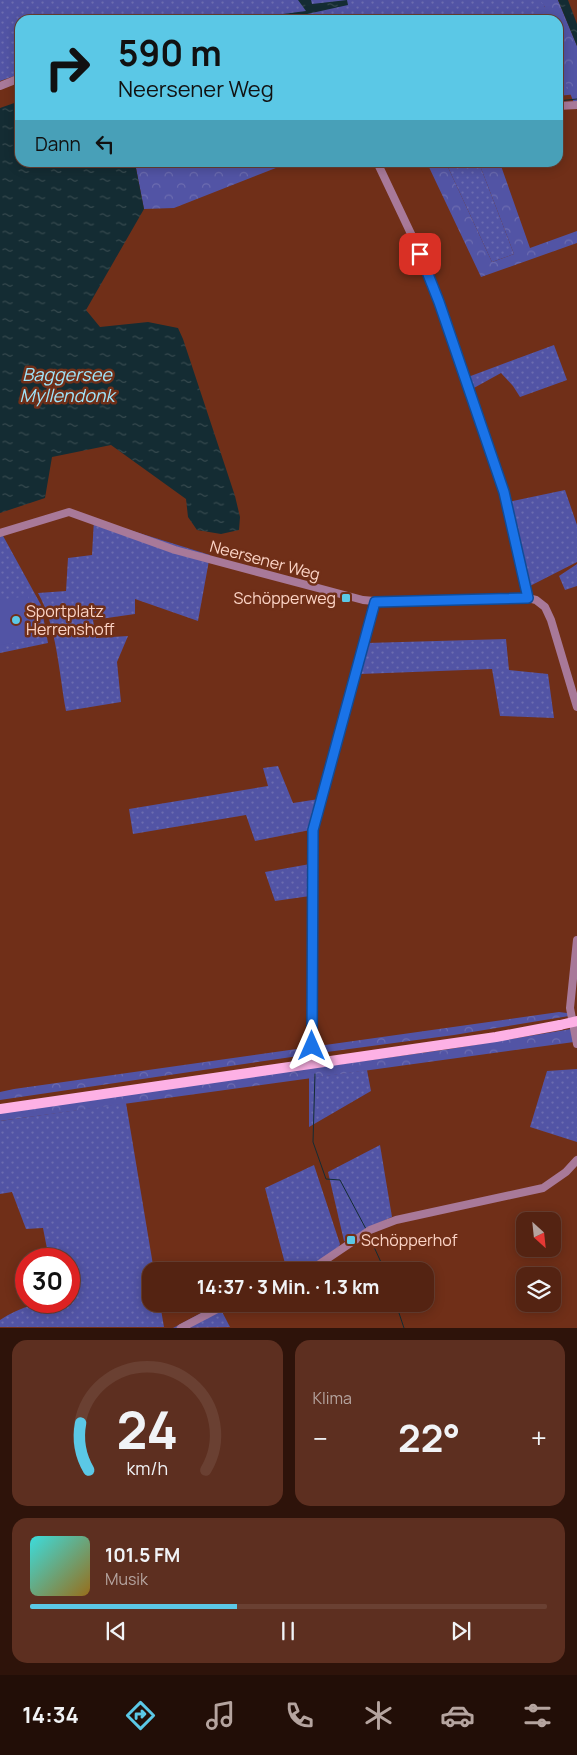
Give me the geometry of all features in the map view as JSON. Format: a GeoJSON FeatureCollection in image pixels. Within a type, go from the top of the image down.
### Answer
{"type":"FeatureCollection","features":[{"type":"Feature","properties":{"kind":"main road"},"geometry":{"type":"LineString","coordinates":[[0,1108],[496,1037],[577,1021]]}},
{"type":"Feature","properties":{"kind":"street"},"geometry":{"type":"LineString","coordinates":[[0,86],[15,80]]}},
{"type":"Feature","properties":{"kind":"street"},"geometry":{"type":"LineString","coordinates":[[563,106],[577,105]]}},
{"type":"Feature","properties":{"kind":"street"},"geometry":{"type":"LineString","coordinates":[[379,167],[413,238],[439,302],[504,492],[528,598],[536,600],[545,607],[577,706]]}},
{"type":"Feature","properties":{"kind":"street","name":"Neersener Weg"},"geometry":{"type":"LineString","coordinates":[[0,533],[69,512],[175,550],[375,602],[528,598]]}},
{"type":"Feature","properties":{"kind":"street"},"geometry":{"type":"LineString","coordinates":[[312,1046],[313,830],[375,602]]}},
{"type":"Feature","properties":{"kind":"street"},"geometry":{"type":"LineString","coordinates":[[577,940],[570,1008],[577,1044]]}},
{"type":"Feature","properties":{"kind":"street"},"geometry":{"type":"LineString","coordinates":[[322,1262],[370,1230],[396,1220],[543,1188],[566,1172],[577,1160]]}},
{"type":"Feature","properties":{"kind":"street"},"geometry":{"type":"LineString","coordinates":[[181,1328],[212,1312]]}},
{"type":"Feature","properties":{"kind":"green space"},"geometry":{"type":"Polygon","coordinates":[[[0,0],[542,0],[548,15],[15,15],[15,76],[0,81],[0,0]]]}},
{"type":"Feature","properties":{"kind":"green space"},"geometry":{"type":"Polygon","coordinates":[[[540,0],[558,0],[577,46],[577,103],[574,103],[563,76],[563,15],[537,15],[536,13],[545,7],[540,0]]]}},
{"type":"Feature","properties":{"kind":"green space"},"geometry":{"type":"Polygon","coordinates":[[[563,53],[577,94],[563,95],[563,53]]]}},
{"type":"Feature","properties":{"kind":"green space"},"geometry":{"type":"Polygon","coordinates":[[[136,167],[278,167],[174,208],[144,209],[136,167]]]}},
{"type":"Feature","properties":{"kind":"green space"},"geometry":{"type":"Polygon","coordinates":[[[429,167],[448,167],[492,262],[514,254],[481,167],[501,167],[530,248],[577,231],[577,243],[481,277],[429,167]]]}},
{"type":"Feature","properties":{"kind":"green space"},"geometry":{"type":"Polygon","coordinates":[[[448,167],[481,167],[514,254],[492,262],[448,167]]]}},
{"type":"Feature","properties":{"kind":"green space"},"geometry":{"type":"Polygon","coordinates":[[[554,345],[567,380],[520,397],[501,373],[472,389],[468,377],[554,345]]]}},
{"type":"Feature","properties":{"kind":"green space"},"geometry":{"type":"Polygon","coordinates":[[[565,490],[577,525],[577,562],[528,587],[508,502],[565,490]]]}},
{"type":"Feature","properties":{"kind":"green space"},"geometry":{"type":"Polygon","coordinates":[[[94,519],[210,555],[198,621],[135,599],[135,614],[93,620],[96,638],[128,636],[117,662],[121,702],[66,711],[53,635],[38,593],[66,591],[68,558],[92,555],[94,519]]]}},
{"type":"Feature","properties":{"kind":"green space"},"geometry":{"type":"Polygon","coordinates":[[[2,534],[41,605],[48,643],[0,653],[0,535],[2,534]]]}},
{"type":"Feature","properties":{"kind":"green space"},"geometry":{"type":"Polygon","coordinates":[[[577,564],[577,586],[565,590],[559,576],[577,564]]]}},
{"type":"Feature","properties":{"kind":"green space","name":"Sportplatz Herrenshoff"},"geometry":{"type":"Polygon","coordinates":[[[28,596],[35,639],[0,645],[0,600],[28,596]]]}},
{"type":"Feature","properties":{"kind":"green space"},"geometry":{"type":"Polygon","coordinates":[[[506,639],[509,670],[548,674],[554,718],[500,716],[492,669],[360,674],[367,643],[506,639]]]}},
{"type":"Feature","properties":{"kind":"green space"},"geometry":{"type":"Polygon","coordinates":[[[278,766],[293,803],[319,799],[310,830],[255,841],[246,815],[133,834],[129,809],[268,786],[263,768],[278,766]]]}},
{"type":"Feature","properties":{"kind":"green space"},"geometry":{"type":"Polygon","coordinates":[[[310,864],[310,896],[275,901],[265,872],[310,864]]]}},
{"type":"Feature","properties":{"kind":"green space"},"geometry":{"type":"Polygon","coordinates":[[[559,1012],[567,1013],[569,1016],[454,1035],[0,1100],[0,1092],[14,1089],[559,1012]]]}},
{"type":"Feature","properties":{"kind":"green space"},"geometry":{"type":"Polygon","coordinates":[[[571,1029],[574,1042],[0,1121],[0,1111],[450,1049],[571,1029]]]}},
{"type":"Feature","properties":{"kind":"green space"},"geometry":{"type":"Polygon","coordinates":[[[577,1069],[577,1142],[530,1127],[547,1071],[577,1069]]]}},
{"type":"Feature","properties":{"kind":"green space"},"geometry":{"type":"Polygon","coordinates":[[[367,1070],[371,1091],[309,1127],[309,1078],[367,1070]]]}},
{"type":"Feature","properties":{"kind":"green space"},"geometry":{"type":"Polygon","coordinates":[[[126,1103],[152,1262],[142,1262],[142,1312],[161,1312],[164,1327],[0,1327],[0,1320],[15,1312],[80,1313],[80,1248],[47,1248],[43,1228],[26,1229],[12,1192],[0,1194],[0,1121],[126,1103]]]}},
{"type":"Feature","properties":{"kind":"green space"},"geometry":{"type":"Polygon","coordinates":[[[380,1145],[392,1217],[370,1227],[348,1242],[344,1241],[328,1172],[380,1145]]]}},
{"type":"Feature","properties":{"kind":"green space"},"geometry":{"type":"Polygon","coordinates":[[[314,1165],[340,1244],[337,1251],[323,1262],[285,1262],[265,1188],[314,1165]]]}},
{"type":"Feature","properties":{"kind":"green space"},"geometry":{"type":"Polygon","coordinates":[[[203,1312],[222,1312],[230,1327],[173,1328],[203,1312]]]}},
{"type":"Feature","properties":{"kind":"water"},"geometry":{"type":"Polygon","coordinates":[[[298,0],[311,0],[312,4],[347,0],[348,5],[303,15],[282,15],[306,11],[298,0]]]}},
{"type":"Feature","properties":{"kind":"water"},"geometry":{"type":"Polygon","coordinates":[[[558,0],[568,0],[577,24],[577,46],[558,0]]]}},
{"type":"Feature","properties":{"kind":"water","name":"Baggersee Myllendonk"},"geometry":{"type":"Polygon","coordinates":[[[15,103],[15,167],[136,167],[144,209],[86,310],[100,327],[148,322],[178,328],[235,496],[240,517],[239,530],[221,534],[197,530],[188,517],[186,499],[111,445],[52,457],[45,498],[0,513],[0,108],[15,103]]]}},
{"type":"Feature","properties":{"kind":"waterway"},"geometry":{"type":"LineString","coordinates":[[563,100],[577,99]]}},
{"type":"Feature","properties":{"kind":"waterway"},"geometry":{"type":"LineString","coordinates":[[315,1074],[313,1142],[326,1179],[340,1180],[366,1229]]}},
{"type":"Feature","properties":{"kind":"waterway"},"geometry":{"type":"LineString","coordinates":[[369,1236],[381,1262]]}},
{"type":"Feature","properties":{"kind":"waterway"},"geometry":{"type":"LineString","coordinates":[[399,1312],[404,1328]]}},
{"type":"Feature","properties":{"kind":"place","name":"Schöpperweg"},"geometry":{"type":"Point","coordinates":[346,598]}},
{"type":"Feature","properties":{"kind":"place","name":"Sportplatz Herrenshoff"},"geometry":{"type":"Point","coordinates":[16,620]}},
{"type":"Feature","properties":{"kind":"place","name":"Schöpperhof"},"geometry":{"type":"Point","coordinates":[351,1240]}},
{"type":"Feature","properties":{"kind":"route"},"geometry":{"type":"LineString","coordinates":[[312,1046],[313,830],[375,602],[528,598],[504,492],[439,302],[420,254]]}}]}
